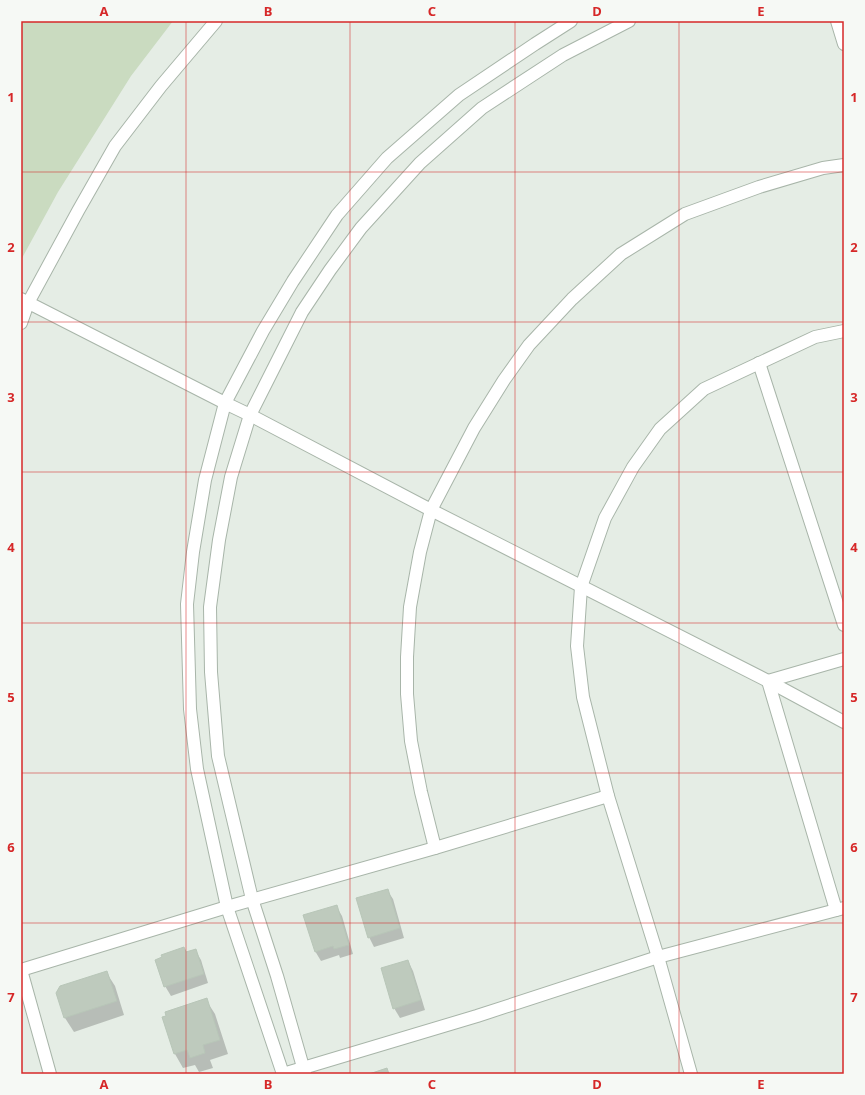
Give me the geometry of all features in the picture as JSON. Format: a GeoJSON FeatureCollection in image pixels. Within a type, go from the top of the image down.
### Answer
{"type":"FeatureCollection","features":[{"type":"Feature","properties":{"kind":"street"},"geometry":{"type":"LineString","coordinates":[[21,323],[25,301],[115,146],[161,86],[216,21]]}},
{"type":"Feature","properties":{"kind":"street"},"geometry":{"type":"LineString","coordinates":[[571,21],[459,95],[387,158],[337,215],[292,280],[225,403],[205,480],[193,552],[187,604],[190,709],[197,769],[227,906],[283,1074],[304,1071],[658,957],[840,909],[768,681]]}},
{"type":"Feature","properties":{"kind":"street"},"geometry":{"type":"LineString","coordinates":[[304,1071],[277,976],[252,899],[218,756],[211,672],[210,607],[219,540],[231,477],[250,415],[302,312],[326,276],[361,228],[420,163],[482,108],[563,55],[629,21]]}},
{"type":"Feature","properties":{"kind":"street"},"geometry":{"type":"LineString","coordinates":[[837,21],[844,44]]}},
{"type":"Feature","properties":{"kind":"street"},"geometry":{"type":"LineString","coordinates":[[434,848],[421,792],[412,741],[407,694],[407,657],[410,607],[420,552],[431,510],[474,428],[504,380],[529,345],[572,298],[620,254],[685,214],[759,187],[823,168],[844,165]]}},
{"type":"Feature","properties":{"kind":"street"},"geometry":{"type":"LineString","coordinates":[[25,301],[250,415],[581,587],[768,681],[844,722]]}},
{"type":"Feature","properties":{"kind":"street"},"geometry":{"type":"LineString","coordinates":[[691,1074],[658,957],[608,796],[583,697],[577,646],[581,587],[605,518],[633,468],[660,429],[704,390],[815,337],[844,331]]}},
{"type":"Feature","properties":{"kind":"street"},"geometry":{"type":"LineString","coordinates":[[759,363],[844,625]]}},
{"type":"Feature","properties":{"kind":"street"},"geometry":{"type":"LineString","coordinates":[[768,681],[844,659]]}},
{"type":"Feature","properties":{"kind":"street"},"geometry":{"type":"LineString","coordinates":[[50,1074],[21,970],[227,906],[434,848],[608,796]]}},
{"type":"Feature","properties":{"kind":"green space"},"geometry":{"type":"Polygon","coordinates":[[[21,21],[173,21],[131,76],[58,192],[21,260],[21,21]]]}},
{"type":"Feature","properties":{"kind":"building"},"geometry":{"type":"Polygon","coordinates":[[[388,889],[400,928],[368,938],[356,898],[388,889]]]}},
{"type":"Feature","properties":{"kind":"building"},"geometry":{"type":"Polygon","coordinates":[[[337,905],[349,945],[334,949],[333,946],[315,952],[303,915],[337,905]]]}},
{"type":"Feature","properties":{"kind":"building"},"geometry":{"type":"Polygon","coordinates":[[[184,947],[186,952],[196,949],[204,974],[164,987],[155,960],[162,957],[161,955],[184,947]]]}},
{"type":"Feature","properties":{"kind":"building"},"geometry":{"type":"Polygon","coordinates":[[[408,960],[421,1000],[393,1009],[381,968],[408,960]]]}},
{"type":"Feature","properties":{"kind":"building"},"geometry":{"type":"Polygon","coordinates":[[[107,971],[117,1001],[64,1018],[56,993],[60,986],[107,971]]]}},
{"type":"Feature","properties":{"kind":"building"},"geometry":{"type":"Polygon","coordinates":[[[207,998],[220,1040],[203,1045],[205,1053],[190,1058],[187,1050],[174,1054],[162,1017],[166,1016],[165,1012],[207,998]]]}},
{"type":"Feature","properties":{"kind":"building"},"geometry":{"type":"Polygon","coordinates":[[[387,1068],[389,1074],[369,1074],[387,1068]]]}}]}
